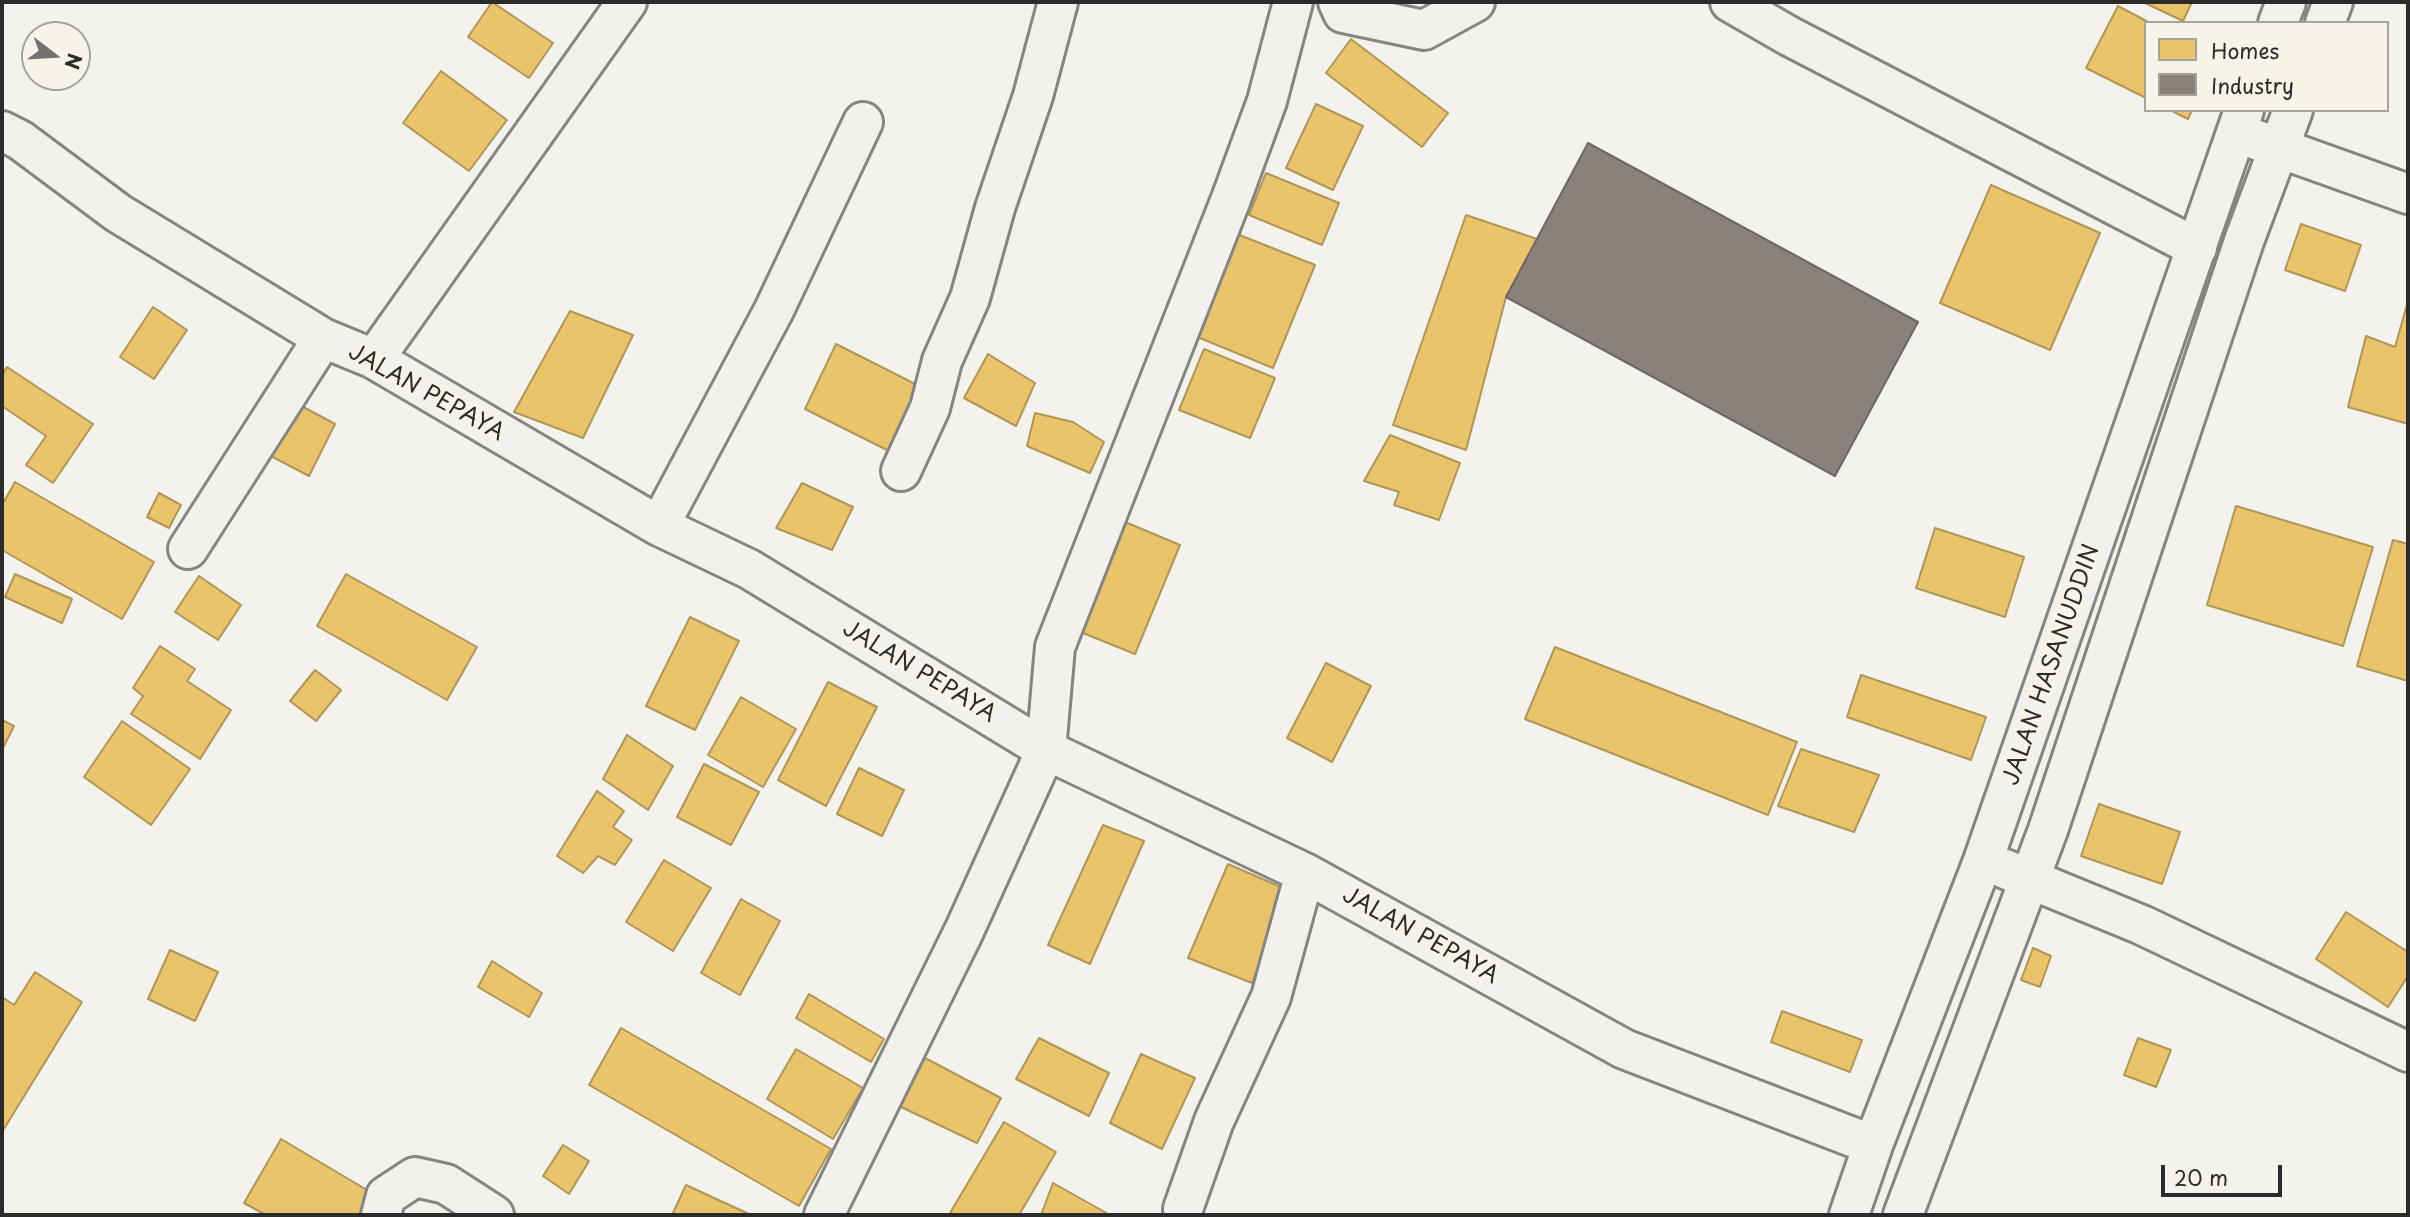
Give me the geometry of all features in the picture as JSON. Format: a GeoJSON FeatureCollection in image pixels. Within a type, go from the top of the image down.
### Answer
{"type":"FeatureCollection","features":[{"type":"Feature","properties":{"kind":"street"},"geometry":{"type":"LineString","coordinates":[[374,359],[627,2]]}},
{"type":"Feature","properties":{"kind":"street"},"geometry":{"type":"LineString","coordinates":[[901,471],[930,408],[942,361],[970,298],[995,208],[1033,96],[1058,2]]}},
{"type":"Feature","properties":{"kind":"street"},"geometry":{"type":"LineString","coordinates":[[824,1215],[964,931],[1046,750],[1055,647],[1231,200],[1267,100],[1293,2]]}},
{"type":"Feature","properties":{"kind":"street"},"geometry":{"type":"LineString","coordinates":[[1338,2],[1343,13],[1424,30],[1475,2]]}},
{"type":"Feature","properties":{"kind":"street"},"geometry":{"type":"LineString","coordinates":[[1730,2],[1789,36],[2197,248]]}},
{"type":"Feature","properties":{"kind":"street"},"geometry":{"type":"LineString","coordinates":[[2279,21],[2286,2]]}},
{"type":"Feature","properties":{"kind":"street"},"geometry":{"type":"LineString","coordinates":[[2326,21],[2333,2]]}},
{"type":"Feature","properties":{"kind":"street","name":"JALAN HASANUDDIN"},"geometry":{"type":"LineString","coordinates":[[1903,1215],[2029,879],[2244,242],[2292,112]]}},
{"type":"Feature","properties":{"kind":"street"},"geometry":{"type":"LineString","coordinates":[[2240,121],[2279,148],[2408,194]]}},
{"type":"Feature","properties":{"kind":"street","name":"JALAN HASANUDDIN"},"geometry":{"type":"LineString","coordinates":[[1849,1215],[1872,1145],[1983,861],[2240,121]]}},
{"type":"Feature","properties":{"kind":"street"},"geometry":{"type":"LineString","coordinates":[[659,526],[774,310],[863,122]]}},
{"type":"Feature","properties":{"kind":"street","name":"JALAN PEPAYA"},"geometry":{"type":"LineString","coordinates":[[2,131],[20,140],[118,213],[323,338],[374,359],[659,526],[749,569],[1046,750],[1305,873],[1624,1049],[1872,1145]]}},
{"type":"Feature","properties":{"kind":"street"},"geometry":{"type":"LineString","coordinates":[[188,549],[323,338]]}},
{"type":"Feature","properties":{"kind":"street"},"geometry":{"type":"LineString","coordinates":[[1983,861],[2142,925],[2408,1052]]}},
{"type":"Feature","properties":{"kind":"street"},"geometry":{"type":"LineString","coordinates":[[1183,1209],[1214,1121],[1271,997],[1305,873]]}},
{"type":"Feature","properties":{"kind":"street"},"geometry":{"type":"LineString","coordinates":[[382,1215],[386,1196],[415,1177],[446,1184],[494,1215]]}},
{"type":"Feature","properties":{"kind":"building: Homes"},"geometry":{"type":"Polygon","coordinates":[[[492,2],[553,43],[529,78],[468,37],[492,2]]]}},
{"type":"Feature","properties":{"kind":"building: Homes"},"geometry":{"type":"Polygon","coordinates":[[[2143,2],[2192,2],[2183,21],[2143,2]]]}},
{"type":"Feature","properties":{"kind":"building: Homes"},"geometry":{"type":"Polygon","coordinates":[[[2118,6],[2146,21],[2144,21],[2144,97],[2086,68],[2118,6]]]}},
{"type":"Feature","properties":{"kind":"building: Homes"},"geometry":{"type":"Polygon","coordinates":[[[1351,39],[1448,113],[1422,147],[1326,73],[1351,39]]]}},
{"type":"Feature","properties":{"kind":"building: Homes"},"geometry":{"type":"Polygon","coordinates":[[[441,71],[507,120],[469,171],[403,123],[441,71]]]}},
{"type":"Feature","properties":{"kind":"building: Homes"},"geometry":{"type":"Polygon","coordinates":[[[1316,104],[1363,126],[1333,190],[1286,168],[1316,104]]]}},
{"type":"Feature","properties":{"kind":"building: Homes"},"geometry":{"type":"Polygon","coordinates":[[[2174,112],[2191,112],[2188,119],[2174,112]]]}},
{"type":"Feature","properties":{"kind":"building: Homes"},"geometry":{"type":"Polygon","coordinates":[[[1266,173],[1339,203],[1322,245],[1249,215],[1266,173]]]}},
{"type":"Feature","properties":{"kind":"building: Homes"},"geometry":{"type":"Polygon","coordinates":[[[1991,185],[2100,233],[2050,350],[1940,303],[1991,185]]]}},
{"type":"Feature","properties":{"kind":"building: Homes"},"geometry":{"type":"Polygon","coordinates":[[[1466,215],[1540,240],[1506,297],[1466,450],[1393,425],[1466,215]]]}},
{"type":"Feature","properties":{"kind":"building: Homes"},"geometry":{"type":"Polygon","coordinates":[[[2301,224],[2361,245],[2345,291],[2285,270],[2301,224]]]}},
{"type":"Feature","properties":{"kind":"building: Homes"},"geometry":{"type":"Polygon","coordinates":[[[1237,234],[1315,265],[1273,368],[1195,336],[1237,234]]]}},
{"type":"Feature","properties":{"kind":"building: Homes"},"geometry":{"type":"Polygon","coordinates":[[[2408,301],[2408,424],[2348,407],[2366,336],[2395,347],[2408,301]]]}},
{"type":"Feature","properties":{"kind":"building: Homes"},"geometry":{"type":"Polygon","coordinates":[[[153,307],[187,330],[154,379],[120,357],[153,307]]]}},
{"type":"Feature","properties":{"kind":"building: Homes"},"geometry":{"type":"Polygon","coordinates":[[[570,311],[633,335],[583,438],[514,412],[570,311]]]}},
{"type":"Feature","properties":{"kind":"building: Homes"},"geometry":{"type":"Polygon","coordinates":[[[836,344],[927,390],[895,454],[805,409],[836,344]]]}},
{"type":"Feature","properties":{"kind":"building: Homes"},"geometry":{"type":"Polygon","coordinates":[[[1204,349],[1275,378],[1250,438],[1179,410],[1204,349]]]}},
{"type":"Feature","properties":{"kind":"building: Homes"},"geometry":{"type":"Polygon","coordinates":[[[988,354],[1035,383],[1016,426],[964,398],[988,354]]]}},
{"type":"Feature","properties":{"kind":"building: Homes"},"geometry":{"type":"Polygon","coordinates":[[[7,367],[93,424],[53,483],[26,465],[46,436],[2,406],[2,375],[7,367]]]}},
{"type":"Feature","properties":{"kind":"building: Homes"},"geometry":{"type":"Polygon","coordinates":[[[294,402],[335,424],[309,476],[267,454],[294,402]]]}},
{"type":"Feature","properties":{"kind":"building: Homes"},"geometry":{"type":"Polygon","coordinates":[[[1035,413],[1073,422],[1104,442],[1090,473],[1027,446],[1035,413]]]}},
{"type":"Feature","properties":{"kind":"building: Homes"},"geometry":{"type":"Polygon","coordinates":[[[1390,435],[1460,463],[1439,520],[1394,505],[1399,492],[1364,481],[1390,435]]]}},
{"type":"Feature","properties":{"kind":"building: Homes"},"geometry":{"type":"Polygon","coordinates":[[[15,482],[154,562],[122,619],[2,550],[2,505],[15,482]]]}},
{"type":"Feature","properties":{"kind":"building: Homes"},"geometry":{"type":"Polygon","coordinates":[[[802,483],[853,507],[832,550],[776,528],[802,483]]]}},
{"type":"Feature","properties":{"kind":"building: Homes"},"geometry":{"type":"Polygon","coordinates":[[[159,493],[181,505],[169,528],[147,517],[159,493]]]}},
{"type":"Feature","properties":{"kind":"building: Homes"},"geometry":{"type":"Polygon","coordinates":[[[2236,506],[2373,547],[2343,646],[2207,605],[2236,506]]]}},
{"type":"Feature","properties":{"kind":"building: Homes"},"geometry":{"type":"Polygon","coordinates":[[[1118,519],[1180,545],[1135,654],[1073,629],[1118,519]]]}},
{"type":"Feature","properties":{"kind":"building: Homes"},"geometry":{"type":"Polygon","coordinates":[[[1935,528],[2024,557],[2005,617],[1916,588],[1935,528]]]}},
{"type":"Feature","properties":{"kind":"building: Homes"},"geometry":{"type":"Polygon","coordinates":[[[2393,540],[2408,544],[2408,681],[2357,666],[2393,540]]]}},
{"type":"Feature","properties":{"kind":"building: Homes"},"geometry":{"type":"Polygon","coordinates":[[[15,574],[72,599],[62,623],[5,597],[15,574]]]}},
{"type":"Feature","properties":{"kind":"building: Homes"},"geometry":{"type":"Polygon","coordinates":[[[346,574],[477,647],[447,700],[317,626],[346,574]]]}},
{"type":"Feature","properties":{"kind":"building: Homes"},"geometry":{"type":"Polygon","coordinates":[[[199,576],[241,605],[218,640],[175,612],[199,576]]]}},
{"type":"Feature","properties":{"kind":"building: Homes"},"geometry":{"type":"Polygon","coordinates":[[[690,617],[739,641],[695,730],[646,706],[690,617]]]}},
{"type":"Feature","properties":{"kind":"building: Homes"},"geometry":{"type":"Polygon","coordinates":[[[160,646],[195,669],[187,681],[231,710],[200,759],[131,714],[143,696],[133,688],[160,646]]]}},
{"type":"Feature","properties":{"kind":"building: Homes"},"geometry":{"type":"Polygon","coordinates":[[[1555,647],[1797,742],[1768,815],[1525,719],[1555,647]]]}},
{"type":"Feature","properties":{"kind":"building: Homes"},"geometry":{"type":"Polygon","coordinates":[[[1326,663],[1371,686],[1332,762],[1287,738],[1326,663]]]}},
{"type":"Feature","properties":{"kind":"building: Homes"},"geometry":{"type":"Polygon","coordinates":[[[315,670],[341,690],[316,721],[290,701],[315,670]]]}},
{"type":"Feature","properties":{"kind":"building: Homes"},"geometry":{"type":"Polygon","coordinates":[[[1861,675],[1986,717],[1971,760],[1847,717],[1861,675]]]}},
{"type":"Feature","properties":{"kind":"building: Homes"},"geometry":{"type":"Polygon","coordinates":[[[828,682],[877,707],[826,806],[778,780],[828,682]]]}},
{"type":"Feature","properties":{"kind":"building: Homes"},"geometry":{"type":"Polygon","coordinates":[[[741,697],[796,729],[763,787],[708,755],[741,697]]]}},
{"type":"Feature","properties":{"kind":"building: Homes"},"geometry":{"type":"Polygon","coordinates":[[[2,720],[14,726],[2,750],[2,720]]]}},
{"type":"Feature","properties":{"kind":"building: Homes"},"geometry":{"type":"Polygon","coordinates":[[[122,721],[190,769],[151,825],[84,777],[122,721]]]}},
{"type":"Feature","properties":{"kind":"building: Homes"},"geometry":{"type":"Polygon","coordinates":[[[627,735],[673,766],[648,810],[603,779],[627,735]]]}},
{"type":"Feature","properties":{"kind":"building: Homes"},"geometry":{"type":"Polygon","coordinates":[[[1801,749],[1879,775],[1854,832],[1778,806],[1801,749]]]}},
{"type":"Feature","properties":{"kind":"building: Homes"},"geometry":{"type":"Polygon","coordinates":[[[704,764],[759,792],[731,845],[677,817],[704,764]]]}},
{"type":"Feature","properties":{"kind":"building: Homes"},"geometry":{"type":"Polygon","coordinates":[[[859,768],[904,790],[882,836],[837,814],[859,768]]]}},
{"type":"Feature","properties":{"kind":"building: Homes"},"geometry":{"type":"Polygon","coordinates":[[[597,791],[624,811],[613,827],[632,840],[615,865],[598,856],[583,873],[557,856],[597,791]]]}},
{"type":"Feature","properties":{"kind":"building: Homes"},"geometry":{"type":"Polygon","coordinates":[[[2099,804],[2180,832],[2162,884],[2081,856],[2099,804]]]}},
{"type":"Feature","properties":{"kind":"building: Homes"},"geometry":{"type":"Polygon","coordinates":[[[1103,825],[1144,841],[1090,964],[1048,945],[1103,825]]]}},
{"type":"Feature","properties":{"kind":"building: Homes"},"geometry":{"type":"Polygon","coordinates":[[[664,860],[711,888],[673,951],[626,922],[664,860]]]}},
{"type":"Feature","properties":{"kind":"building: Homes"},"geometry":{"type":"Polygon","coordinates":[[[1228,864],[1290,891],[1252,983],[1188,958],[1228,864]]]}},
{"type":"Feature","properties":{"kind":"building: Homes"},"geometry":{"type":"Polygon","coordinates":[[[741,899],[780,921],[740,995],[701,973],[741,899]]]}},
{"type":"Feature","properties":{"kind":"building: Homes"},"geometry":{"type":"Polygon","coordinates":[[[2346,912],[2408,952],[2408,976],[2388,1007],[2316,959],[2346,912]]]}},
{"type":"Feature","properties":{"kind":"building: Homes"},"geometry":{"type":"Polygon","coordinates":[[[2033,948],[2051,956],[2040,987],[2021,980],[2033,948]]]}},
{"type":"Feature","properties":{"kind":"building: Homes"},"geometry":{"type":"Polygon","coordinates":[[[170,950],[218,972],[195,1021],[148,999],[170,950]]]}},
{"type":"Feature","properties":{"kind":"building: Homes"},"geometry":{"type":"Polygon","coordinates":[[[492,961],[542,993],[529,1017],[478,987],[492,961]]]}},
{"type":"Feature","properties":{"kind":"building: Homes"},"geometry":{"type":"Polygon","coordinates":[[[35,972],[82,1002],[2,1132],[2,997],[14,1005],[35,972]]]}},
{"type":"Feature","properties":{"kind":"building: Homes"},"geometry":{"type":"Polygon","coordinates":[[[809,994],[884,1039],[871,1062],[796,1018],[809,994]]]}},
{"type":"Feature","properties":{"kind":"building: Homes"},"geometry":{"type":"Polygon","coordinates":[[[1782,1011],[1862,1040],[1850,1072],[1771,1042],[1782,1011]]]}},
{"type":"Feature","properties":{"kind":"building: Homes"},"geometry":{"type":"Polygon","coordinates":[[[621,1028],[831,1149],[799,1206],[589,1085],[621,1028]]]}},
{"type":"Feature","properties":{"kind":"building: Homes"},"geometry":{"type":"Polygon","coordinates":[[[1039,1038],[1109,1073],[1089,1116],[1016,1079],[1039,1038]]]}},
{"type":"Feature","properties":{"kind":"building: Homes"},"geometry":{"type":"Polygon","coordinates":[[[2138,1038],[2171,1050],[2156,1087],[2124,1075],[2138,1038]]]}},
{"type":"Feature","properties":{"kind":"building: Homes"},"geometry":{"type":"Polygon","coordinates":[[[796,1049],[863,1088],[833,1139],[767,1099],[796,1049]]]}},
{"type":"Feature","properties":{"kind":"building: Homes"},"geometry":{"type":"Polygon","coordinates":[[[1141,1054],[1195,1078],[1162,1149],[1110,1123],[1141,1054]]]}},
{"type":"Feature","properties":{"kind":"building: Homes"},"geometry":{"type":"Polygon","coordinates":[[[925,1058],[1001,1098],[977,1143],[899,1106],[925,1058]]]}},
{"type":"Feature","properties":{"kind":"building: Homes"},"geometry":{"type":"Polygon","coordinates":[[[1004,1122],[1056,1152],[1019,1215],[950,1213],[1004,1122]]]}},
{"type":"Feature","properties":{"kind":"building: Homes"},"geometry":{"type":"Polygon","coordinates":[[[281,1139],[372,1193],[360,1215],[266,1215],[244,1203],[281,1139]]]}},
{"type":"Feature","properties":{"kind":"building: Homes"},"geometry":{"type":"Polygon","coordinates":[[[563,1145],[589,1161],[569,1194],[543,1176],[563,1145]]]}},
{"type":"Feature","properties":{"kind":"building: Homes"},"geometry":{"type":"Polygon","coordinates":[[[1053,1183],[1110,1215],[1041,1215],[1053,1183]]]}},
{"type":"Feature","properties":{"kind":"building: Homes"},"geometry":{"type":"Polygon","coordinates":[[[686,1185],[751,1215],[672,1215],[686,1185]]]}},
{"type":"Feature","properties":{"kind":"building: Industry"},"geometry":{"type":"Polygon","coordinates":[[[1588,143],[1918,322],[1835,476],[1506,297],[1588,143]]]}}]}
